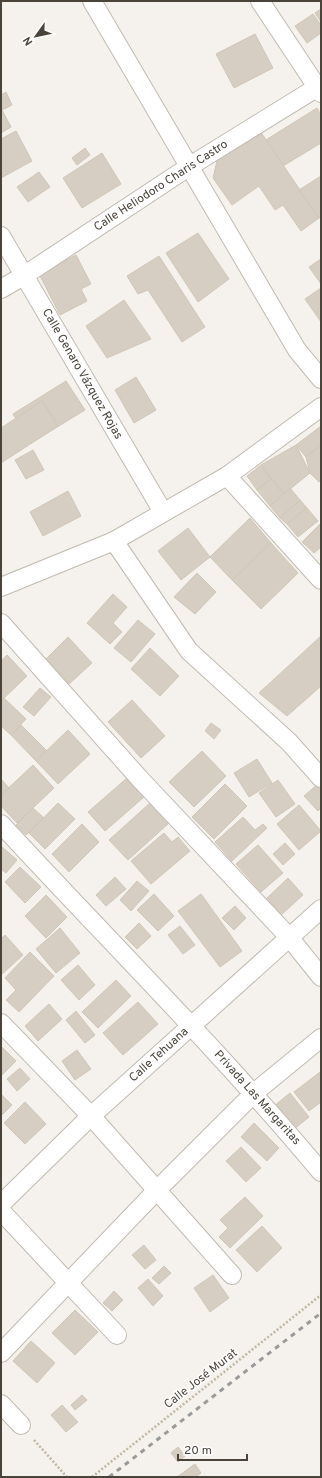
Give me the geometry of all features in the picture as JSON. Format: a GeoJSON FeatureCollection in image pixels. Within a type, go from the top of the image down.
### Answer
{"type":"FeatureCollection","features":[{"type":"Feature","properties":{"kind":"street"},"geometry":{"type":"LineString","coordinates":[[92,1],[297,350],[321,379]]}},
{"type":"Feature","properties":{"kind":"street"},"geometry":{"type":"LineString","coordinates":[[260,1],[320,88]]}},
{"type":"Feature","properties":{"kind":"street","name":"Calle Heliodoro Charis Castro"},"geometry":{"type":"LineString","coordinates":[[1,289],[25,275],[190,166],[320,88]]}},
{"type":"Feature","properties":{"kind":"street","name":"Calle Genaro Vázquez Rojas"},"geometry":{"type":"LineString","coordinates":[[1,236],[163,512]]}},
{"type":"Feature","properties":{"kind":"street"},"geometry":{"type":"LineString","coordinates":[[2,584],[114,541],[227,476],[321,407]]}},
{"type":"Feature","properties":{"kind":"street"},"geometry":{"type":"LineString","coordinates":[[227,476],[321,580]]}},
{"type":"Feature","properties":{"kind":"street"},"geometry":{"type":"LineString","coordinates":[[114,541],[189,651],[289,742],[321,778]]}},
{"type":"Feature","properties":{"kind":"street"},"geometry":{"type":"LineString","coordinates":[[1,623],[140,779],[289,937],[321,977]]}},
{"type":"Feature","properties":{"kind":"street","name":"Privada Las Margaritas"},"geometry":{"type":"LineString","coordinates":[[1,824],[254,1093],[321,1172]]}},
{"type":"Feature","properties":{"kind":"street","name":"Calle Tehuana"},"geometry":{"type":"LineString","coordinates":[[1,1204],[91,1116],[321,909]]}},
{"type":"Feature","properties":{"kind":"street"},"geometry":{"type":"LineString","coordinates":[[1,1023],[91,1116],[232,1275]]}},
{"type":"Feature","properties":{"kind":"street"},"geometry":{"type":"LineString","coordinates":[[1,1353],[157,1190],[254,1093],[321,1038]]}},
{"type":"Feature","properties":{"kind":"street"},"geometry":{"type":"LineString","coordinates":[[1,1211],[117,1335]]}},
{"type":"Feature","properties":{"kind":"street"},"geometry":{"type":"LineString","coordinates":[[1,1404],[21,1425]]}},
{"type":"Feature","properties":{"kind":"path","name":"Calle José Murat"},"geometry":{"type":"LineString","coordinates":[[92,1477],[321,1295]]}},
{"type":"Feature","properties":{"kind":"path"},"geometry":{"type":"LineString","coordinates":[[21,1425],[66,1477]]}},
{"type":"Feature","properties":{"kind":"building"},"geometry":{"type":"Polygon","coordinates":[[[321,9],[321,22],[315,13],[321,9]]]}},
{"type":"Feature","properties":{"kind":"building"},"geometry":{"type":"Polygon","coordinates":[[[313,14],[321,25],[321,33],[307,43],[295,26],[313,14]]]}},
{"type":"Feature","properties":{"kind":"building"},"geometry":{"type":"Polygon","coordinates":[[[255,34],[273,68],[234,88],[216,54],[255,34]]]}},
{"type":"Feature","properties":{"kind":"building"},"geometry":{"type":"Polygon","coordinates":[[[6,92],[12,105],[2,110],[11,127],[1,133],[1,95],[6,92]]]}},
{"type":"Feature","properties":{"kind":"building"},"geometry":{"type":"Polygon","coordinates":[[[317,108],[321,115],[321,143],[278,169],[261,143],[317,108]]]}},
{"type":"Feature","properties":{"kind":"building"},"geometry":{"type":"Polygon","coordinates":[[[16,131],[32,161],[1,178],[1,139],[16,131]]]}},
{"type":"Feature","properties":{"kind":"building"},"geometry":{"type":"Polygon","coordinates":[[[260,131],[319,218],[301,231],[283,205],[275,210],[259,186],[232,205],[213,178],[217,161],[260,131]]]}},
{"type":"Feature","properties":{"kind":"building"},"geometry":{"type":"Polygon","coordinates":[[[85,148],[90,155],[77,165],[72,158],[85,148]]]}},
{"type":"Feature","properties":{"kind":"building"},"geometry":{"type":"Polygon","coordinates":[[[102,153],[121,184],[82,208],[63,178],[102,153]]]}},
{"type":"Feature","properties":{"kind":"building"},"geometry":{"type":"Polygon","coordinates":[[[39,172],[50,187],[28,202],[17,187],[39,172]]]}},
{"type":"Feature","properties":{"kind":"building"},"geometry":{"type":"Polygon","coordinates":[[[321,176],[321,217],[319,218],[299,190],[321,176]]]}},
{"type":"Feature","properties":{"kind":"building"},"geometry":{"type":"Polygon","coordinates":[[[198,233],[229,279],[198,302],[166,253],[198,233]]]}},
{"type":"Feature","properties":{"kind":"building"},"geometry":{"type":"Polygon","coordinates":[[[76,255],[91,284],[81,289],[87,301],[60,315],[39,274],[76,255]]]}},
{"type":"Feature","properties":{"kind":"building"},"geometry":{"type":"Polygon","coordinates":[[[159,256],[205,327],[182,342],[148,290],[138,294],[127,276],[159,256]]]}},
{"type":"Feature","properties":{"kind":"building"},"geometry":{"type":"Polygon","coordinates":[[[321,259],[321,284],[309,267],[321,259]]]}},
{"type":"Feature","properties":{"kind":"building"},"geometry":{"type":"Polygon","coordinates":[[[321,288],[321,322],[305,299],[321,288]]]}},
{"type":"Feature","properties":{"kind":"building"},"geometry":{"type":"Polygon","coordinates":[[[124,300],[151,339],[107,358],[86,326],[124,300]]]}},
{"type":"Feature","properties":{"kind":"building"},"geometry":{"type":"Polygon","coordinates":[[[136,377],[156,410],[134,423],[115,390],[136,377]]]}},
{"type":"Feature","properties":{"kind":"building"},"geometry":{"type":"Polygon","coordinates":[[[66,381],[85,410],[31,443],[13,414],[66,381]]]}},
{"type":"Feature","properties":{"kind":"building"},"geometry":{"type":"Polygon","coordinates":[[[42,401],[58,426],[1,463],[1,428],[42,401]]]}},
{"type":"Feature","properties":{"kind":"building"},"geometry":{"type":"Polygon","coordinates":[[[321,426],[321,445],[306,457],[296,445],[321,426]]]}},
{"type":"Feature","properties":{"kind":"building"},"geometry":{"type":"Polygon","coordinates":[[[296,445],[310,473],[284,494],[261,465],[296,445]]]}},
{"type":"Feature","properties":{"kind":"building"},"geometry":{"type":"Polygon","coordinates":[[[321,445],[321,480],[319,482],[310,473],[306,457],[321,445]]]}},
{"type":"Feature","properties":{"kind":"building"},"geometry":{"type":"Polygon","coordinates":[[[33,450],[44,470],[26,479],[15,460],[33,450]]]}},
{"type":"Feature","properties":{"kind":"building"},"geometry":{"type":"Polygon","coordinates":[[[261,465],[271,479],[257,490],[247,476],[261,465]]]}},
{"type":"Feature","properties":{"kind":"building"},"geometry":{"type":"Polygon","coordinates":[[[271,479],[284,494],[270,506],[257,490],[271,479]]]}},
{"type":"Feature","properties":{"kind":"building"},"geometry":{"type":"Polygon","coordinates":[[[290,488],[300,500],[280,518],[270,506],[290,488]]]}},
{"type":"Feature","properties":{"kind":"building"},"geometry":{"type":"Polygon","coordinates":[[[68,491],[81,516],[43,536],[30,512],[68,491]]]}},
{"type":"Feature","properties":{"kind":"building"},"geometry":{"type":"Polygon","coordinates":[[[300,500],[307,508],[287,524],[280,518],[300,500]]]}},
{"type":"Feature","properties":{"kind":"building"},"geometry":{"type":"Polygon","coordinates":[[[307,508],[318,521],[298,537],[287,524],[307,508]]]}},
{"type":"Feature","properties":{"kind":"building"},"geometry":{"type":"Polygon","coordinates":[[[250,518],[271,543],[232,580],[210,557],[250,518]]]}},
{"type":"Feature","properties":{"kind":"building"},"geometry":{"type":"Polygon","coordinates":[[[321,523],[321,547],[314,553],[302,542],[321,523]]]}},
{"type":"Feature","properties":{"kind":"building"},"geometry":{"type":"Polygon","coordinates":[[[188,528],[210,557],[181,580],[158,551],[188,528]]]}},
{"type":"Feature","properties":{"kind":"building"},"geometry":{"type":"Polygon","coordinates":[[[271,543],[298,573],[261,609],[232,580],[271,543]]]}},
{"type":"Feature","properties":{"kind":"building"},"geometry":{"type":"Polygon","coordinates":[[[197,573],[216,592],[195,614],[174,597],[197,573]]]}},
{"type":"Feature","properties":{"kind":"building"},"geometry":{"type":"Polygon","coordinates":[[[113,594],[127,607],[113,623],[122,632],[110,644],[87,623],[113,594]]]}},
{"type":"Feature","properties":{"kind":"building"},"geometry":{"type":"Polygon","coordinates":[[[138,620],[155,634],[131,662],[114,648],[138,620]]]}},
{"type":"Feature","properties":{"kind":"building"},"geometry":{"type":"Polygon","coordinates":[[[321,636],[321,686],[287,716],[259,693],[321,636]]]}},
{"type":"Feature","properties":{"kind":"building"},"geometry":{"type":"Polygon","coordinates":[[[68,637],[92,663],[68,685],[45,660],[68,637]]]}},
{"type":"Feature","properties":{"kind":"building"},"geometry":{"type":"Polygon","coordinates":[[[150,648],[179,676],[160,696],[131,669],[150,648]]]}},
{"type":"Feature","properties":{"kind":"building"},"geometry":{"type":"Polygon","coordinates":[[[7,655],[27,676],[1,701],[1,661],[7,655]]]}},
{"type":"Feature","properties":{"kind":"building"},"geometry":{"type":"Polygon","coordinates":[[[40,688],[51,697],[34,716],[23,707],[40,688]]]}},
{"type":"Feature","properties":{"kind":"building"},"geometry":{"type":"Polygon","coordinates":[[[4,698],[26,719],[11,735],[1,726],[1,701],[4,698]]]}},
{"type":"Feature","properties":{"kind":"building"},"geometry":{"type":"Polygon","coordinates":[[[132,700],[165,736],[141,758],[108,722],[132,700]]]}},
{"type":"Feature","properties":{"kind":"building"},"geometry":{"type":"Polygon","coordinates":[[[211,723],[221,730],[214,739],[205,731],[211,723]]]}},
{"type":"Feature","properties":{"kind":"building"},"geometry":{"type":"Polygon","coordinates":[[[21,725],[47,751],[36,761],[11,735],[21,725]]]}},
{"type":"Feature","properties":{"kind":"building"},"geometry":{"type":"Polygon","coordinates":[[[68,730],[90,754],[58,784],[36,761],[68,730]]]}},
{"type":"Feature","properties":{"kind":"building"},"geometry":{"type":"Polygon","coordinates":[[[202,751],[226,776],[194,807],[169,782],[202,751]]]}},
{"type":"Feature","properties":{"kind":"building"},"geometry":{"type":"Polygon","coordinates":[[[257,759],[272,783],[249,797],[234,773],[257,759]]]}},
{"type":"Feature","properties":{"kind":"building"},"geometry":{"type":"Polygon","coordinates":[[[33,765],[54,788],[17,823],[1,806],[1,795],[33,765]]]}},
{"type":"Feature","properties":{"kind":"building"},"geometry":{"type":"Polygon","coordinates":[[[127,778],[144,797],[105,831],[88,812],[127,778]]]}},
{"type":"Feature","properties":{"kind":"building"},"geometry":{"type":"Polygon","coordinates":[[[1,779],[9,788],[1,795],[1,779]]]}},
{"type":"Feature","properties":{"kind":"building"},"geometry":{"type":"Polygon","coordinates":[[[278,780],[295,804],[276,817],[259,793],[278,780]]]}},
{"type":"Feature","properties":{"kind":"building"},"geometry":{"type":"Polygon","coordinates":[[[319,783],[321,785],[321,808],[318,811],[304,796],[319,783]]]}},
{"type":"Feature","properties":{"kind":"building"},"geometry":{"type":"Polygon","coordinates":[[[225,784],[247,806],[214,839],[192,817],[225,784]]]}},
{"type":"Feature","properties":{"kind":"building"},"geometry":{"type":"Polygon","coordinates":[[[58,803],[75,819],[45,849],[29,833],[58,803]]]}},
{"type":"Feature","properties":{"kind":"building"},"geometry":{"type":"Polygon","coordinates":[[[150,803],[169,823],[128,860],[109,840],[150,803]]]}},
{"type":"Feature","properties":{"kind":"building"},"geometry":{"type":"Polygon","coordinates":[[[299,805],[321,831],[299,850],[277,824],[299,805]]]}},
{"type":"Feature","properties":{"kind":"building"},"geometry":{"type":"Polygon","coordinates":[[[33,808],[44,818],[26,835],[16,825],[33,808]]]}},
{"type":"Feature","properties":{"kind":"building"},"geometry":{"type":"Polygon","coordinates":[[[243,817],[255,830],[263,824],[267,828],[232,861],[215,842],[243,817]]]}},
{"type":"Feature","properties":{"kind":"building"},"geometry":{"type":"Polygon","coordinates":[[[82,824],[99,842],[69,872],[52,854],[82,824]]]}},
{"type":"Feature","properties":{"kind":"building"},"geometry":{"type":"Polygon","coordinates":[[[164,833],[172,842],[178,837],[190,851],[151,884],[131,861],[164,833]]]}},
{"type":"Feature","properties":{"kind":"building"},"geometry":{"type":"Polygon","coordinates":[[[285,843],[295,854],[283,865],[273,854],[285,843]]]}},
{"type":"Feature","properties":{"kind":"building"},"geometry":{"type":"Polygon","coordinates":[[[258,845],[283,873],[261,892],[236,864],[258,845]]]}},
{"type":"Feature","properties":{"kind":"building"},"geometry":{"type":"Polygon","coordinates":[[[1,846],[17,860],[6,873],[1,869],[1,846]]]}},
{"type":"Feature","properties":{"kind":"building"},"geometry":{"type":"Polygon","coordinates":[[[20,867],[41,887],[25,903],[5,882],[20,867]]]}},
{"type":"Feature","properties":{"kind":"building"},"geometry":{"type":"Polygon","coordinates":[[[115,877],[126,889],[106,906],[96,895],[115,877]]]}},
{"type":"Feature","properties":{"kind":"building"},"geometry":{"type":"Polygon","coordinates":[[[288,878],[303,895],[281,915],[266,899],[288,878]]]}},
{"type":"Feature","properties":{"kind":"building"},"geometry":{"type":"Polygon","coordinates":[[[137,881],[149,891],[131,911],[120,900],[137,881]]]}},
{"type":"Feature","properties":{"kind":"building"},"geometry":{"type":"Polygon","coordinates":[[[154,894],[174,916],[158,931],[137,910],[154,894]]]}},
{"type":"Feature","properties":{"kind":"building"},"geometry":{"type":"Polygon","coordinates":[[[201,894],[242,951],[220,967],[178,911],[201,894]]]}},
{"type":"Feature","properties":{"kind":"building"},"geometry":{"type":"Polygon","coordinates":[[[46,895],[67,917],[46,938],[25,916],[46,895]]]}},
{"type":"Feature","properties":{"kind":"building"},"geometry":{"type":"Polygon","coordinates":[[[235,906],[246,918],[234,930],[222,918],[235,906]]]}},
{"type":"Feature","properties":{"kind":"building"},"geometry":{"type":"Polygon","coordinates":[[[139,923],[151,936],[137,949],[125,937],[139,923]]]}},
{"type":"Feature","properties":{"kind":"building"},"geometry":{"type":"Polygon","coordinates":[[[180,926],[195,945],[183,954],[168,935],[180,926]]]}},
{"type":"Feature","properties":{"kind":"building"},"geometry":{"type":"Polygon","coordinates":[[[60,928],[80,953],[56,973],[36,949],[60,928]]]}},
{"type":"Feature","properties":{"kind":"building"},"geometry":{"type":"Polygon","coordinates":[[[5,935],[23,955],[1,975],[1,939],[5,935]]]}},
{"type":"Feature","properties":{"kind":"building"},"geometry":{"type":"Polygon","coordinates":[[[30,952],[54,976],[19,1012],[6,1000],[16,990],[5,978],[30,952]]]}},
{"type":"Feature","properties":{"kind":"building"},"geometry":{"type":"Polygon","coordinates":[[[78,965],[95,985],[79,1000],[61,980],[78,965]]]}},
{"type":"Feature","properties":{"kind":"building"},"geometry":{"type":"Polygon","coordinates":[[[116,980],[131,996],[98,1028],[82,1012],[116,980]]]}},
{"type":"Feature","properties":{"kind":"building"},"geometry":{"type":"Polygon","coordinates":[[[138,1002],[158,1024],[123,1055],[103,1033],[138,1002]]]}},
{"type":"Feature","properties":{"kind":"building"},"geometry":{"type":"Polygon","coordinates":[[[49,1004],[62,1019],[38,1041],[25,1026],[49,1004]]]}},
{"type":"Feature","properties":{"kind":"building"},"geometry":{"type":"Polygon","coordinates":[[[76,1011],[95,1035],[85,1043],[66,1020],[76,1011]]]}},
{"type":"Feature","properties":{"kind":"building"},"geometry":{"type":"Polygon","coordinates":[[[1,1046],[16,1061],[1,1076],[1,1046]]]}},
{"type":"Feature","properties":{"kind":"building"},"geometry":{"type":"Polygon","coordinates":[[[77,1050],[91,1069],[75,1080],[62,1061],[77,1050]]]}},
{"type":"Feature","properties":{"kind":"building"},"geometry":{"type":"Polygon","coordinates":[[[20,1068],[30,1079],[17,1091],[7,1079],[20,1068]]]}},
{"type":"Feature","properties":{"kind":"building"},"geometry":{"type":"Polygon","coordinates":[[[320,1072],[321,1102],[309,1111],[294,1092],[320,1072]]]}},
{"type":"Feature","properties":{"kind":"building"},"geometry":{"type":"Polygon","coordinates":[[[290,1093],[309,1117],[293,1130],[274,1106],[290,1093]]]}},
{"type":"Feature","properties":{"kind":"building"},"geometry":{"type":"Polygon","coordinates":[[[1,1094],[12,1105],[1,1116],[1,1094]]]}},
{"type":"Feature","properties":{"kind":"building"},"geometry":{"type":"Polygon","coordinates":[[[25,1102],[46,1124],[25,1144],[4,1123],[25,1102]]]}},
{"type":"Feature","properties":{"kind":"building"},"geometry":{"type":"Polygon","coordinates":[[[254,1123],[279,1148],[267,1161],[241,1137],[254,1123]]]}},
{"type":"Feature","properties":{"kind":"building"},"geometry":{"type":"Polygon","coordinates":[[[241,1147],[261,1168],[246,1182],[226,1161],[241,1147]]]}},
{"type":"Feature","properties":{"kind":"building"},"geometry":{"type":"Polygon","coordinates":[[[245,1197],[263,1216],[230,1248],[219,1237],[228,1228],[220,1220],[245,1197]]]}},
{"type":"Feature","properties":{"kind":"building"},"geometry":{"type":"Polygon","coordinates":[[[262,1226],[282,1248],[257,1272],[236,1250],[262,1226]]]}},
{"type":"Feature","properties":{"kind":"building"},"geometry":{"type":"Polygon","coordinates":[[[144,1245],[156,1260],[145,1269],[132,1255],[144,1245]]]}},
{"type":"Feature","properties":{"kind":"building"},"geometry":{"type":"Polygon","coordinates":[[[164,1266],[171,1273],[159,1284],[152,1278],[164,1266]]]}},
{"type":"Feature","properties":{"kind":"building"},"geometry":{"type":"Polygon","coordinates":[[[213,1275],[229,1298],[210,1312],[194,1288],[213,1275]]]}},
{"type":"Feature","properties":{"kind":"building"},"geometry":{"type":"Polygon","coordinates":[[[148,1279],[163,1296],[153,1306],[138,1288],[148,1279]]]}},
{"type":"Feature","properties":{"kind":"building"},"geometry":{"type":"Polygon","coordinates":[[[114,1291],[123,1300],[112,1311],[103,1303],[114,1291]]]}},
{"type":"Feature","properties":{"kind":"building"},"geometry":{"type":"Polygon","coordinates":[[[75,1310],[98,1332],[75,1355],[52,1333],[75,1310]]]}},
{"type":"Feature","properties":{"kind":"building"},"geometry":{"type":"Polygon","coordinates":[[[31,1341],[55,1363],[37,1383],[13,1361],[31,1341]]]}},
{"type":"Feature","properties":{"kind":"building"},"geometry":{"type":"Polygon","coordinates":[[[82,1395],[87,1400],[75,1410],[71,1405],[82,1395]]]}},
{"type":"Feature","properties":{"kind":"building"},"geometry":{"type":"Polygon","coordinates":[[[62,1405],[78,1422],[66,1432],[51,1415],[62,1405]]]}},
{"type":"Feature","properties":{"kind":"building"},"geometry":{"type":"Polygon","coordinates":[[[178,1447],[185,1456],[178,1462],[171,1453],[178,1447]]]}},
{"type":"Feature","properties":{"kind":"building"},"geometry":{"type":"Polygon","coordinates":[[[195,1464],[201,1473],[196,1477],[177,1477],[195,1464]]]}},
{"type":"Feature","properties":{"kind":"railway"},"geometry":{"type":"LineString","coordinates":[[109,1477],[321,1313]]}}]}
